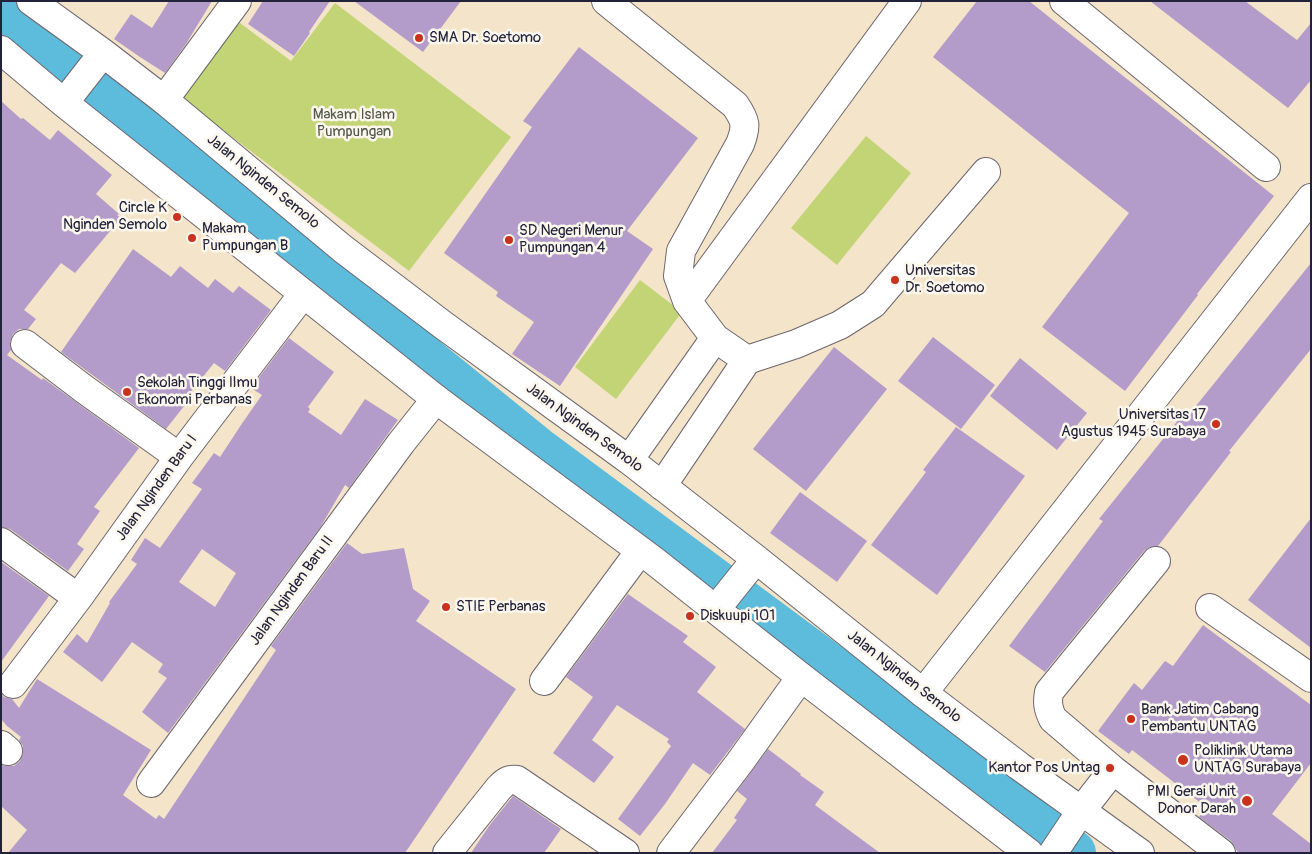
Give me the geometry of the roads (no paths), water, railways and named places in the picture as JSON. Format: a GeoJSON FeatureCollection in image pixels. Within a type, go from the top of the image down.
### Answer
{"type":"FeatureCollection","features":[{"type":"Feature","properties":{"kind":"main road","name":"Jalan Nginden Semolo"},"geometry":{"type":"LineString","coordinates":[[31,1],[97,60],[164,100],[344,249],[444,325],[629,460],[662,486],[750,567],[924,693],[1019,766],[1076,819],[1140,853]]}},
{"type":"Feature","properties":{"kind":"main road"},"geometry":{"type":"LineString","coordinates":[[164,100],[237,1]]}},
{"type":"Feature","properties":{"kind":"main road"},"geometry":{"type":"LineString","coordinates":[[606,1],[735,104],[744,117],[746,130],[682,251],[678,276],[687,301],[715,338],[746,360]]}},
{"type":"Feature","properties":{"kind":"main road"},"geometry":{"type":"LineString","coordinates":[[687,301],[906,1]]}},
{"type":"Feature","properties":{"kind":"main road"},"geometry":{"type":"LineString","coordinates":[[1064,1],[1266,167]]}},
{"type":"Feature","properties":{"kind":"main road"},"geometry":{"type":"LineString","coordinates":[[1,50],[69,97],[303,294],[436,399],[640,551],[720,604],[801,677],[1046,852],[1076,819],[1113,770]]}},
{"type":"Feature","properties":{"kind":"main road"},"geometry":{"type":"LineString","coordinates":[[69,97],[97,60]]}},
{"type":"Feature","properties":{"kind":"main road"},"geometry":{"type":"LineString","coordinates":[[662,486],[746,360],[796,344],[840,325],[873,304],[986,172]]}},
{"type":"Feature","properties":{"kind":"main road"},"geometry":{"type":"LineString","coordinates":[[924,693],[1311,198]]}},
{"type":"Feature","properties":{"kind":"main road","name":"Jalan Nginden Baru I"},"geometry":{"type":"LineString","coordinates":[[13,684],[78,598],[179,457],[303,294]]}},
{"type":"Feature","properties":{"kind":"main road"},"geometry":{"type":"LineString","coordinates":[[629,460],[715,338]]}},
{"type":"Feature","properties":{"kind":"main road"},"geometry":{"type":"LineString","coordinates":[[25,344],[179,457]]}},
{"type":"Feature","properties":{"kind":"main road","name":"Jalan Nginden Baru II"},"geometry":{"type":"LineString","coordinates":[[151,784],[401,443],[436,399]]}},
{"type":"Feature","properties":{"kind":"main road"},"geometry":{"type":"LineString","coordinates":[[1,542],[78,598]]}},
{"type":"Feature","properties":{"kind":"main road"},"geometry":{"type":"LineString","coordinates":[[544,681],[640,551]]}},
{"type":"Feature","properties":{"kind":"main road"},"geometry":{"type":"LineString","coordinates":[[1156,561],[1050,692],[1047,701],[1048,710],[1053,720],[1208,848]]}},
{"type":"Feature","properties":{"kind":"main road"},"geometry":{"type":"LineString","coordinates":[[720,604],[750,567]]}},
{"type":"Feature","properties":{"kind":"main road"},"geometry":{"type":"LineString","coordinates":[[1210,608],[1311,678]]}},
{"type":"Feature","properties":{"kind":"main road"},"geometry":{"type":"LineString","coordinates":[[671,853],[801,677]]}},
{"type":"Feature","properties":{"kind":"main road"},"geometry":{"type":"LineString","coordinates":[[446,853],[499,788],[511,779],[517,780],[625,853]]}},
{"type":"Feature","properties":{"kind":"waterway"},"geometry":{"type":"LineString","coordinates":[[1,16],[113,104],[540,452],[868,695],[1073,853]]}},
{"type":"Feature","properties":{"kind":"place","name":"SMA Dr. Soetomo"},"geometry":{"type":"Point","coordinates":[419,38]}},
{"type":"Feature","properties":{"kind":"place","name":"Circle K Nginden Semolo"},"geometry":{"type":"Point","coordinates":[177,217]}},
{"type":"Feature","properties":{"kind":"place","name":"Makam Pumpungan B"},"geometry":{"type":"Point","coordinates":[192,238]}},
{"type":"Feature","properties":{"kind":"place","name":"SD Negeri Menur Pumpungan 4"},"geometry":{"type":"Point","coordinates":[509,240]}},
{"type":"Feature","properties":{"kind":"place","name":"Universitas Dr. Soetomo"},"geometry":{"type":"Point","coordinates":[895,280]}},
{"type":"Feature","properties":{"kind":"place","name":"Sekolah Tinggi Ilmu Ekonomi Perbanas"},"geometry":{"type":"Point","coordinates":[127,392]}},
{"type":"Feature","properties":{"kind":"place","name":"Universitas 17 Agustus 1945 Surabaya"},"geometry":{"type":"Point","coordinates":[1216,424]}},
{"type":"Feature","properties":{"kind":"place","name":"STIE Perbanas"},"geometry":{"type":"Point","coordinates":[446,607]}},
{"type":"Feature","properties":{"kind":"place","name":"Diskuupi 101"},"geometry":{"type":"Point","coordinates":[690,616]}},
{"type":"Feature","properties":{"kind":"place","name":"Bank Jatim Cabang Pembantu UNTAG"},"geometry":{"type":"Point","coordinates":[1131,719]}},
{"type":"Feature","properties":{"kind":"place","name":"Poliklinik Utama UNTAG Surabaya"},"geometry":{"type":"Point","coordinates":[1183,760]}},
{"type":"Feature","properties":{"kind":"place","name":"Kantor Pos Untag"},"geometry":{"type":"Point","coordinates":[1110,768]}},
{"type":"Feature","properties":{"kind":"place","name":"PMI Gerai Unit Donor Darah"},"geometry":{"type":"Point","coordinates":[1247,801]}},
{"type":"Feature","properties":{"kind":"park label","name":"Makam Islam Pumpungan"},"geometry":{"type":"Point","coordinates":[354,124]}}]}
